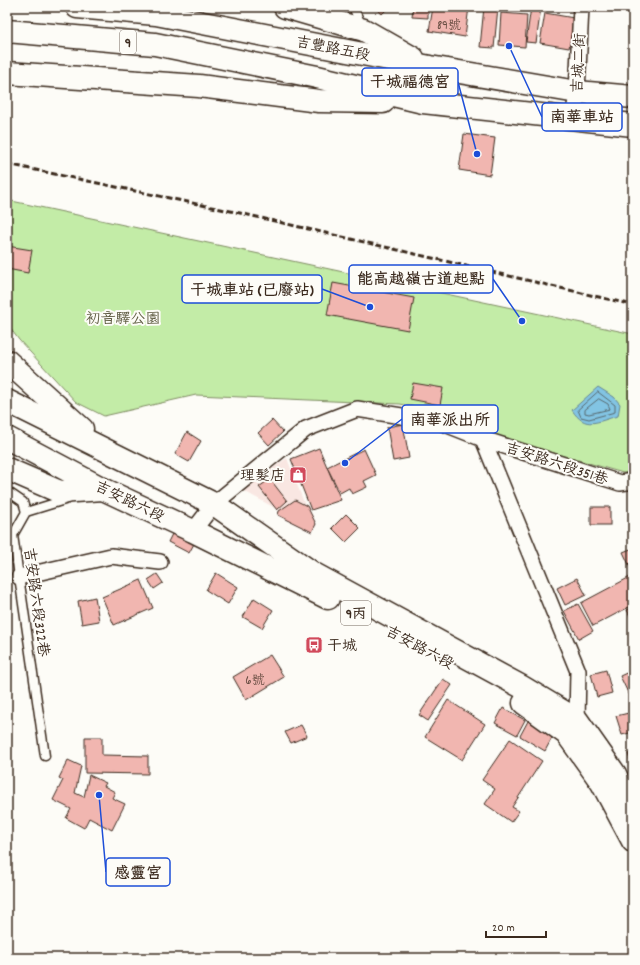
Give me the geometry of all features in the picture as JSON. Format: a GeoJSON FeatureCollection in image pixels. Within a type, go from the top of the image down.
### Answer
{"type":"FeatureCollection","features":[{"type":"Feature","properties":{"kind":"main road","name":"吉豐路五段"},"geometry":{"type":"LineString","coordinates":[[77,7],[156,14],[430,67],[577,92],[633,97]]}},
{"type":"Feature","properties":{"kind":"main road"},"geometry":{"type":"LineString","coordinates":[[285,7],[364,30],[430,67]]}},
{"type":"Feature","properties":{"kind":"main road","name":"吉豐路五段"},"geometry":{"type":"LineString","coordinates":[[7,31],[155,44],[317,77],[423,102],[573,120],[633,125]]}},
{"type":"Feature","properties":{"kind":"main road"},"geometry":{"type":"LineString","coordinates":[[7,73],[199,86],[319,101],[423,102]]}},
{"type":"Feature","properties":{"kind":"main road"},"geometry":{"type":"LineString","coordinates":[[7,361],[102,447]]}},
{"type":"Feature","properties":{"kind":"main road","name":"吉安路六段"},"geometry":{"type":"LineString","coordinates":[[7,401],[214,504],[314,574],[522,687],[572,727],[615,774],[633,814]]}},
{"type":"Feature","properties":{"kind":"main road","name":"吉安路六段"},"geometry":{"type":"LineString","coordinates":[[16,442],[103,489],[306,586],[572,727],[633,841]]}},
{"type":"Feature","properties":{"kind":"main road"},"geometry":{"type":"LineString","coordinates":[[7,469],[60,492],[103,489]]}},
{"type":"Feature","properties":{"kind":"street","name":"吉城二街"},"geometry":{"type":"LineString","coordinates":[[573,120],[577,92],[581,7]]}},
{"type":"Feature","properties":{"kind":"street","name":"吉安路六段351巷"},"geometry":{"type":"LineString","coordinates":[[193,531],[214,504],[306,429],[357,409],[440,422],[483,439],[620,482],[633,481]]}},
{"type":"Feature","properties":{"kind":"street"},"geometry":{"type":"LineString","coordinates":[[483,439],[578,671],[572,727]]}},
{"type":"Feature","properties":{"kind":"street"},"geometry":{"type":"LineString","coordinates":[[19,577],[112,556],[160,562]]}},
{"type":"Feature","properties":{"kind":"lane"},"geometry":{"type":"LineString","coordinates":[[314,7],[364,30]]}},
{"type":"Feature","properties":{"kind":"lane"},"geometry":{"type":"LineString","coordinates":[[353,7],[364,30]]}},
{"type":"Feature","properties":{"kind":"lane"},"geometry":{"type":"LineString","coordinates":[[7,491],[23,502],[26,512],[103,489]]}},
{"type":"Feature","properties":{"kind":"lane","name":"吉安路六段322巷"},"geometry":{"type":"LineString","coordinates":[[26,512],[13,535],[45,756]]}},
{"type":"Feature","properties":{"kind":"shaded area"},"geometry":{"type":"Polygon","coordinates":[[[287,458],[309,516],[302,523],[242,490],[287,458]]]}},
{"type":"Feature","properties":{"kind":"green space","name":"初音驛公園"},"geometry":{"type":"Polygon","coordinates":[[[7,200],[633,334],[633,471],[623,473],[506,439],[453,414],[400,404],[196,395],[104,416],[76,402],[19,340],[7,324],[7,200]]]}},
{"type":"Feature","properties":{"kind":"water"},"geometry":{"type":"Polygon","coordinates":[[[598,387],[614,397],[620,404],[618,416],[598,422],[587,422],[577,416],[572,410],[598,387]]]}},
{"type":"Feature","properties":{"kind":"building"},"geometry":{"type":"Polygon","coordinates":[[[374,7],[389,7],[382,14],[374,7]]]}},
{"type":"Feature","properties":{"kind":"building"},"geometry":{"type":"Polygon","coordinates":[[[413,7],[428,7],[428,18],[412,17],[413,7]]]}},
{"type":"Feature","properties":{"kind":"building"},"geometry":{"type":"Polygon","coordinates":[[[433,7],[469,7],[465,37],[429,31],[433,7]]]}},
{"type":"Feature","properties":{"kind":"building"},"geometry":{"type":"Polygon","coordinates":[[[484,7],[498,7],[494,48],[480,47],[484,7]]]}},
{"type":"Feature","properties":{"kind":"building"},"geometry":{"type":"Polygon","coordinates":[[[501,7],[512,7],[512,10],[501,9],[501,7]]]}},
{"type":"Feature","properties":{"kind":"building"},"geometry":{"type":"Polygon","coordinates":[[[531,7],[541,7],[536,43],[526,42],[531,7]]]}},
{"type":"Feature","properties":{"kind":"building"},"geometry":{"type":"Polygon","coordinates":[[[501,13],[527,15],[525,47],[499,45],[501,13]]]}},
{"type":"Feature","properties":{"kind":"building"},"geometry":{"type":"Polygon","coordinates":[[[545,13],[574,18],[569,48],[540,43],[545,13]]]}},
{"type":"Feature","properties":{"kind":"building"},"geometry":{"type":"Polygon","coordinates":[[[464,134],[495,138],[490,175],[459,170],[464,134]]]}},
{"type":"Feature","properties":{"kind":"building"},"geometry":{"type":"Polygon","coordinates":[[[7,246],[32,250],[28,273],[7,269],[7,246]]]}},
{"type":"Feature","properties":{"kind":"building"},"geometry":{"type":"Polygon","coordinates":[[[333,283],[414,298],[408,330],[327,315],[333,283]]]}},
{"type":"Feature","properties":{"kind":"building"},"geometry":{"type":"Polygon","coordinates":[[[413,383],[443,388],[440,405],[410,399],[413,383]]]}},
{"type":"Feature","properties":{"kind":"building"},"geometry":{"type":"Polygon","coordinates":[[[272,420],[283,432],[269,445],[258,433],[272,420]]]}},
{"type":"Feature","properties":{"kind":"building"},"geometry":{"type":"Polygon","coordinates":[[[403,424],[409,458],[393,461],[387,427],[403,424]]]}},
{"type":"Feature","properties":{"kind":"building"},"geometry":{"type":"Polygon","coordinates":[[[187,432],[201,441],[189,462],[175,454],[187,432]]]}},
{"type":"Feature","properties":{"kind":"building"},"geometry":{"type":"Polygon","coordinates":[[[319,448],[341,500],[311,510],[291,459],[319,448]]]}},
{"type":"Feature","properties":{"kind":"building"},"geometry":{"type":"Polygon","coordinates":[[[364,449],[376,475],[364,481],[367,487],[352,494],[349,488],[340,493],[327,467],[364,449]]]}},
{"type":"Feature","properties":{"kind":"building"},"geometry":{"type":"Polygon","coordinates":[[[270,479],[287,501],[277,510],[259,487],[270,479]]]}},
{"type":"Feature","properties":{"kind":"building"},"geometry":{"type":"Polygon","coordinates":[[[295,500],[307,506],[316,524],[312,532],[278,515],[279,511],[295,500]]]}},
{"type":"Feature","properties":{"kind":"building"},"geometry":{"type":"Polygon","coordinates":[[[591,507],[610,507],[610,525],[591,525],[591,507]]]}},
{"type":"Feature","properties":{"kind":"building"},"geometry":{"type":"Polygon","coordinates":[[[346,514],[360,528],[346,542],[332,528],[346,514]]]}},
{"type":"Feature","properties":{"kind":"building"},"geometry":{"type":"Polygon","coordinates":[[[173,532],[195,542],[189,553],[168,542],[173,532]]]}},
{"type":"Feature","properties":{"kind":"building"},"geometry":{"type":"Polygon","coordinates":[[[633,548],[633,573],[623,552],[633,548]]]}},
{"type":"Feature","properties":{"kind":"building"},"geometry":{"type":"Polygon","coordinates":[[[216,573],[238,587],[228,604],[206,590],[216,573]]]}},
{"type":"Feature","properties":{"kind":"building"},"geometry":{"type":"Polygon","coordinates":[[[157,574],[163,583],[154,589],[148,580],[157,574]]]}},
{"type":"Feature","properties":{"kind":"building"},"geometry":{"type":"Polygon","coordinates":[[[630,577],[633,582],[633,605],[593,626],[581,603],[630,577]]]}},
{"type":"Feature","properties":{"kind":"building"},"geometry":{"type":"Polygon","coordinates":[[[577,578],[586,595],[565,605],[557,588],[577,578]]]}},
{"type":"Feature","properties":{"kind":"building"},"geometry":{"type":"Polygon","coordinates":[[[141,580],[153,608],[114,625],[102,597],[141,580]]]}},
{"type":"Feature","properties":{"kind":"building"},"geometry":{"type":"Polygon","coordinates":[[[95,597],[99,621],[82,624],[78,601],[95,597]]]}},
{"type":"Feature","properties":{"kind":"building"},"geometry":{"type":"Polygon","coordinates":[[[254,598],[273,610],[262,628],[243,617],[254,598]]]}},
{"type":"Feature","properties":{"kind":"building"},"geometry":{"type":"Polygon","coordinates":[[[578,604],[593,631],[579,639],[564,611],[578,604]]]}},
{"type":"Feature","properties":{"kind":"building"},"geometry":{"type":"Polygon","coordinates":[[[633,607],[633,620],[632,620],[627,610],[633,607]]]}},
{"type":"Feature","properties":{"kind":"building"},"geometry":{"type":"Polygon","coordinates":[[[270,655],[284,677],[246,700],[233,677],[270,655]]]}},
{"type":"Feature","properties":{"kind":"building"},"geometry":{"type":"Polygon","coordinates":[[[606,670],[612,693],[597,697],[591,674],[606,670]]]}},
{"type":"Feature","properties":{"kind":"building"},"geometry":{"type":"Polygon","coordinates":[[[633,670],[633,696],[630,697],[620,676],[633,670]]]}},
{"type":"Feature","properties":{"kind":"building"},"geometry":{"type":"Polygon","coordinates":[[[443,679],[452,685],[428,721],[419,715],[443,679]]]}},
{"type":"Feature","properties":{"kind":"building"},"geometry":{"type":"Polygon","coordinates":[[[448,700],[485,724],[462,760],[425,737],[448,700]]]}},
{"type":"Feature","properties":{"kind":"building"},"geometry":{"type":"Polygon","coordinates":[[[503,708],[525,720],[517,735],[495,723],[503,708]]]}},
{"type":"Feature","properties":{"kind":"building"},"geometry":{"type":"Polygon","coordinates":[[[633,712],[633,732],[622,735],[616,716],[633,712]]]}},
{"type":"Feature","properties":{"kind":"building"},"geometry":{"type":"Polygon","coordinates":[[[528,721],[553,736],[545,751],[520,736],[528,721]]]}},
{"type":"Feature","properties":{"kind":"building"},"geometry":{"type":"Polygon","coordinates":[[[301,725],[307,736],[291,743],[285,732],[301,725]]]}},
{"type":"Feature","properties":{"kind":"building"},"geometry":{"type":"Polygon","coordinates":[[[85,737],[102,737],[102,755],[148,756],[148,774],[85,773],[85,737]]]}},
{"type":"Feature","properties":{"kind":"building"},"geometry":{"type":"Polygon","coordinates":[[[510,739],[542,761],[512,807],[519,811],[511,822],[485,804],[495,789],[482,780],[510,739]]]}},
{"type":"Feature","properties":{"kind":"building"},"geometry":{"type":"Polygon","coordinates":[[[633,752],[633,767],[632,767],[628,754],[633,752]]]}},
{"type":"Feature","properties":{"kind":"building"},"geometry":{"type":"Polygon","coordinates":[[[68,760],[81,766],[75,793],[84,797],[89,775],[106,783],[104,786],[115,792],[112,798],[125,804],[112,830],[89,818],[84,828],[66,818],[71,809],[53,800],[63,780],[59,778],[68,760]]]}},
{"type":"Feature","properties":{"kind":"railway"},"geometry":{"type":"LineString","coordinates":[[7,164],[240,213],[633,305]]}},
{"type":"Feature","properties":{"kind":"place","name":"南華車站"},"geometry":{"type":"Point","coordinates":[509,46]}},
{"type":"Feature","properties":{"kind":"place","name":"干城福德宮"},"geometry":{"type":"Point","coordinates":[477,154]}},
{"type":"Feature","properties":{"kind":"place","name":"干城車站 (已廢站)"},"geometry":{"type":"Point","coordinates":[370,307]}},
{"type":"Feature","properties":{"kind":"place","name":"能高越嶺古道起點"},"geometry":{"type":"Point","coordinates":[522,321]}},
{"type":"Feature","properties":{"kind":"place","name":"南華派出所"},"geometry":{"type":"Point","coordinates":[345,463]}},
{"type":"Feature","properties":{"kind":"place","name":"理髮店"},"geometry":{"type":"Point","coordinates":[298,475]}},
{"type":"Feature","properties":{"kind":"place","name":"干城"},"geometry":{"type":"Point","coordinates":[314,645]}},
{"type":"Feature","properties":{"kind":"place","name":"感靈宮"},"geometry":{"type":"Point","coordinates":[99,795]}}]}
